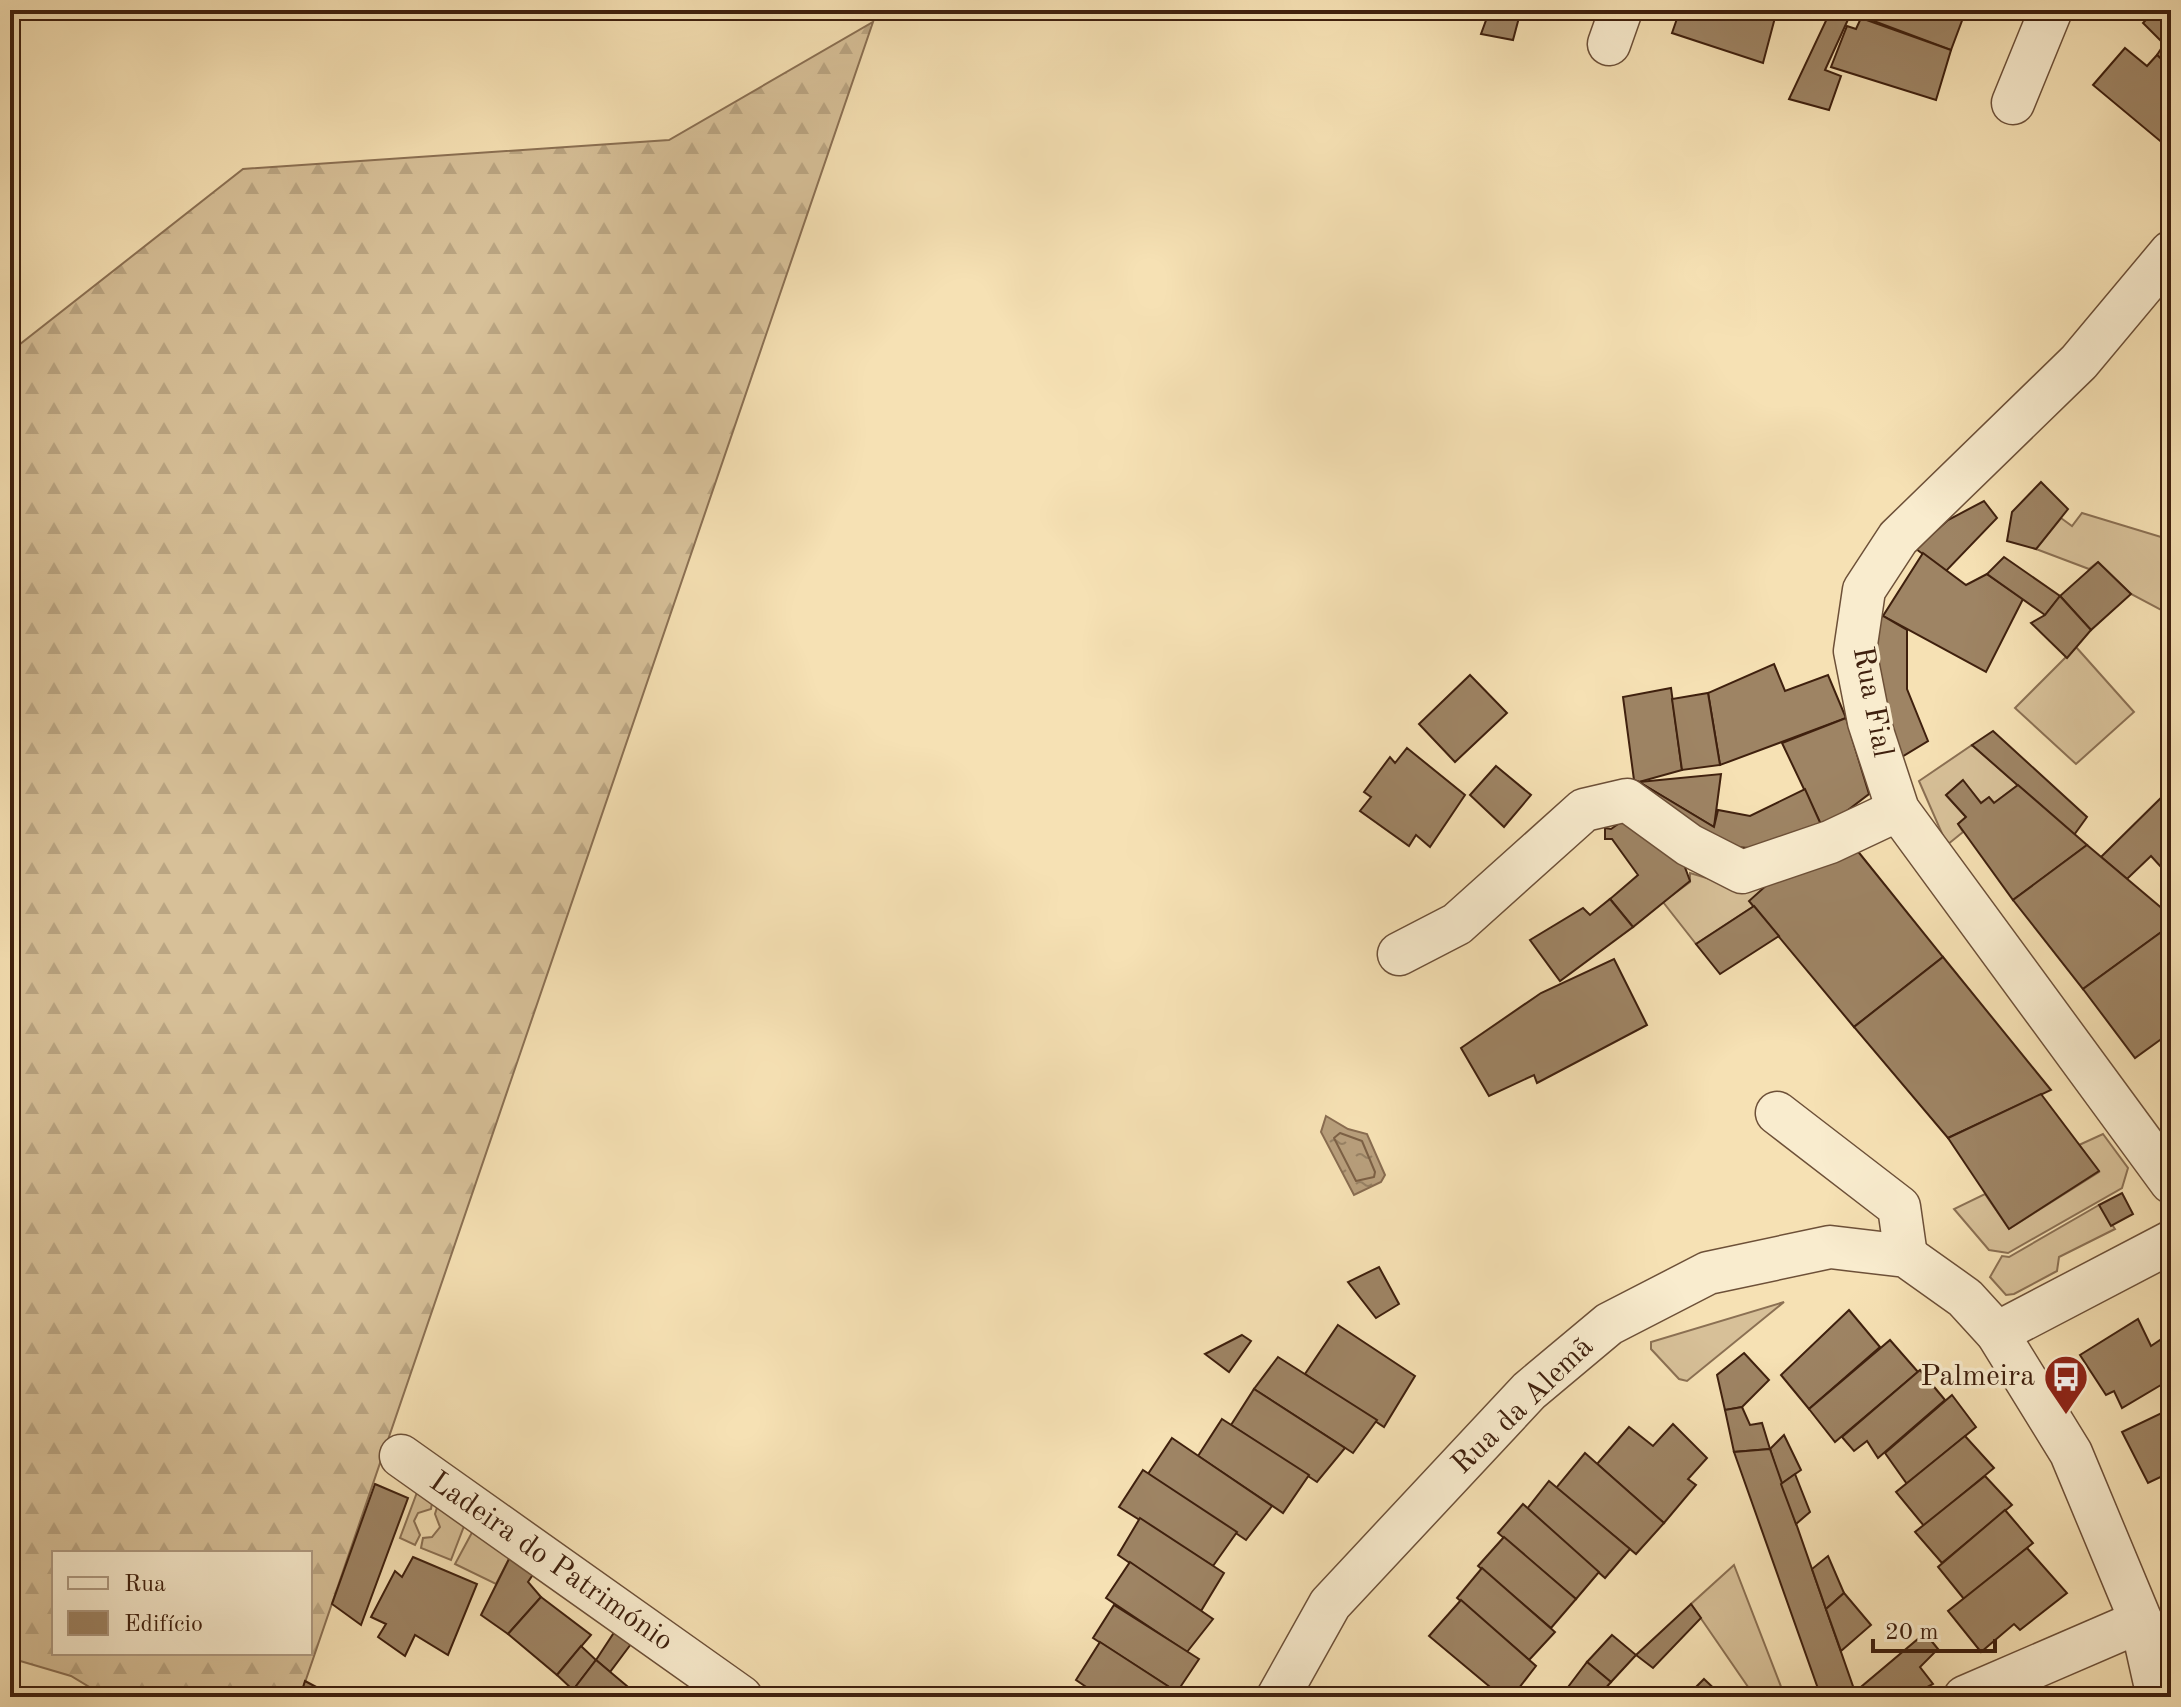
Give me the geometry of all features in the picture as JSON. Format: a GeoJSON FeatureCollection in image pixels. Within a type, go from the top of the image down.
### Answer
{"type":"FeatureCollection","features":[{"type":"Feature","properties":{"kind":"street"},"geometry":{"type":"LineString","coordinates":[[2013,103],[2051,10]]}},
{"type":"Feature","properties":{"kind":"street","name":"Rua Fial"},"geometry":{"type":"LineString","coordinates":[[2171,252],[2079,362],[1898,538],[1864,590],[1855,651],[1869,722],[1898,810],[2171,1182]]}},
{"type":"Feature","properties":{"kind":"street"},"geometry":{"type":"LineString","coordinates":[[1399,954],[1457,924],[1584,810],[1627,800],[1689,845],[1742,872],[1830,842],[1898,810]]}},
{"type":"Feature","properties":{"kind":"street"},"geometry":{"type":"LineString","coordinates":[[1777,1113],[1899,1207],[1906,1256]]}},
{"type":"Feature","properties":{"kind":"street"},"geometry":{"type":"LineString","coordinates":[[1997,1333],[2171,1242]]}},
{"type":"Feature","properties":{"kind":"street","name":"Rua da Alemã"},"geometry":{"type":"LineString","coordinates":[[1278,1697],[1330,1604],[1529,1391],[1609,1324],[1708,1273],[1830,1247],[1906,1256],[1965,1298],[1997,1333],[2071,1453],[2141,1621],[2158,1697]]}},
{"type":"Feature","properties":{"kind":"street","name":"Ladeira do Património"},"geometry":{"type":"LineString","coordinates":[[401,1456],[741,1697]]}},
{"type":"Feature","properties":{"kind":"street"},"geometry":{"type":"LineString","coordinates":[[1965,1697],[2141,1621]]}},
{"type":"Feature","properties":{"kind":"green space"},"geometry":{"type":"Polygon","coordinates":[[[873,22],[300,1697],[106,1697],[71,1676],[10,1658],[10,352],[243,169],[669,140],[873,22]]]}},
{"type":"Feature","properties":{"kind":"green space"},"geometry":{"type":"Polygon","coordinates":[[[2082,513],[2171,540],[2171,595],[2163,611],[2131,594],[2098,562],[2089,569],[2036,549],[2061,518],[2072,526],[2082,513]]]}},
{"type":"Feature","properties":{"kind":"green space"},"geometry":{"type":"Polygon","coordinates":[[[2076,647],[2134,712],[2076,764],[2015,708],[2076,647]]]}},
{"type":"Feature","properties":{"kind":"green space"},"geometry":{"type":"Polygon","coordinates":[[[1972,745],[2018,785],[1994,803],[1989,797],[1981,803],[1962,781],[1946,795],[1966,817],[1958,824],[1963,832],[1947,845],[1919,781],[1972,745]]]}},
{"type":"Feature","properties":{"kind":"green space"},"geometry":{"type":"Polygon","coordinates":[[[1690,873],[1743,889],[1769,883],[1754,906],[1696,944],[1663,902],[1690,882],[1690,873]]]}},
{"type":"Feature","properties":{"kind":"green space"},"geometry":{"type":"Polygon","coordinates":[[[2103,1134],[2128,1168],[2122,1188],[2008,1253],[1989,1250],[1954,1209],[1985,1194],[2009,1229],[2099,1172],[2079,1145],[2103,1134]]]}},
{"type":"Feature","properties":{"kind":"green space"},"geometry":{"type":"Polygon","coordinates":[[[2099,1205],[2115,1229],[2059,1257],[2057,1271],[2014,1294],[2006,1295],[1990,1277],[2002,1256],[2009,1257],[2099,1205]]]}},
{"type":"Feature","properties":{"kind":"green space"},"geometry":{"type":"Polygon","coordinates":[[[1784,1302],[1687,1381],[1679,1379],[1651,1349],[1651,1342],[1784,1302]]]}},
{"type":"Feature","properties":{"kind":"green space"},"geometry":{"type":"Polygon","coordinates":[[[419,1487],[433,1497],[431,1509],[418,1513],[414,1521],[420,1535],[415,1545],[400,1538],[419,1487]]]}},
{"type":"Feature","properties":{"kind":"green space"},"geometry":{"type":"Polygon","coordinates":[[[439,1501],[466,1521],[451,1560],[421,1548],[423,1538],[432,1537],[440,1527],[435,1514],[439,1501]]]}},
{"type":"Feature","properties":{"kind":"green space"},"geometry":{"type":"Polygon","coordinates":[[[475,1527],[512,1553],[496,1584],[455,1564],[475,1527]]]}},
{"type":"Feature","properties":{"kind":"green space"},"geometry":{"type":"Polygon","coordinates":[[[1734,1565],[1785,1697],[1755,1697],[1691,1604],[1734,1565]]]}},
{"type":"Feature","properties":{"kind":"water"},"geometry":{"type":"Polygon","coordinates":[[[1326,1116],[1348,1129],[1367,1134],[1385,1175],[1381,1182],[1354,1195],[1321,1132],[1326,1116]]]}},
{"type":"Feature","properties":{"kind":"building"},"geometry":{"type":"Polygon","coordinates":[[[1484,10],[1521,10],[1513,40],[1481,34],[1489,12],[1484,10]]]}},
{"type":"Feature","properties":{"kind":"building"},"geometry":{"type":"Polygon","coordinates":[[[1522,10],[1553,10],[1551,18],[1522,10]]]}},
{"type":"Feature","properties":{"kind":"building"},"geometry":{"type":"Polygon","coordinates":[[[1680,10],[1777,10],[1763,63],[1672,33],[1680,10]]]}},
{"type":"Feature","properties":{"kind":"building"},"geometry":{"type":"Polygon","coordinates":[[[1812,10],[1831,10],[1827,18],[1812,10]]]}},
{"type":"Feature","properties":{"kind":"building"},"geometry":{"type":"Polygon","coordinates":[[[1831,10],[1851,13],[1825,70],[1841,76],[1829,110],[1789,99],[1831,10]]]}},
{"type":"Feature","properties":{"kind":"building"},"geometry":{"type":"Polygon","coordinates":[[[1875,10],[1966,10],[1951,50],[1871,20],[1875,10]]]}},
{"type":"Feature","properties":{"kind":"building"},"geometry":{"type":"Polygon","coordinates":[[[2155,10],[2171,10],[2171,68],[2157,55],[2164,44],[2143,23],[2155,10]]]}},
{"type":"Feature","properties":{"kind":"building"},"geometry":{"type":"Polygon","coordinates":[[[1861,18],[1951,50],[1936,100],[1831,67],[1847,26],[1856,29],[1861,18]]]}},
{"type":"Feature","properties":{"kind":"building"},"geometry":{"type":"Polygon","coordinates":[[[2125,48],[2147,66],[2157,55],[2171,68],[2171,139],[2165,145],[2093,85],[2125,48]]]}},
{"type":"Feature","properties":{"kind":"building"},"geometry":{"type":"Polygon","coordinates":[[[2041,482],[2068,509],[2036,549],[2007,541],[2012,512],[2041,482]]]}},
{"type":"Feature","properties":{"kind":"building"},"geometry":{"type":"Polygon","coordinates":[[[1984,501],[1997,518],[1946,571],[1916,549],[1948,520],[1984,501]]]}},
{"type":"Feature","properties":{"kind":"building"},"geometry":{"type":"Polygon","coordinates":[[[1923,553],[1966,585],[1987,574],[2023,599],[1986,672],[1883,616],[1923,553]]]}},
{"type":"Feature","properties":{"kind":"building"},"geometry":{"type":"Polygon","coordinates":[[[2004,557],[2060,596],[2045,615],[1987,574],[2004,557]]]}},
{"type":"Feature","properties":{"kind":"building"},"geometry":{"type":"Polygon","coordinates":[[[2098,562],[2131,594],[2091,630],[2060,596],[2098,562]]]}},
{"type":"Feature","properties":{"kind":"building"},"geometry":{"type":"Polygon","coordinates":[[[2060,596],[2091,630],[2067,658],[2031,623],[2045,615],[2060,596]]]}},
{"type":"Feature","properties":{"kind":"building"},"geometry":{"type":"Polygon","coordinates":[[[1883,616],[1907,630],[1907,689],[1928,741],[1900,758],[1873,695],[1875,621],[1883,616]]]}},
{"type":"Feature","properties":{"kind":"building"},"geometry":{"type":"Polygon","coordinates":[[[1774,664],[1785,691],[1828,675],[1846,718],[1720,765],[1708,693],[1774,664]]]}},
{"type":"Feature","properties":{"kind":"building"},"geometry":{"type":"Polygon","coordinates":[[[1470,675],[1507,713],[1455,762],[1419,724],[1470,675]]]}},
{"type":"Feature","properties":{"kind":"building"},"geometry":{"type":"Polygon","coordinates":[[[1671,688],[1682,770],[1639,782],[1634,780],[1623,697],[1671,688]]]}},
{"type":"Feature","properties":{"kind":"building"},"geometry":{"type":"Polygon","coordinates":[[[1708,693],[1720,765],[1682,770],[1672,699],[1708,693]]]}},
{"type":"Feature","properties":{"kind":"building"},"geometry":{"type":"Polygon","coordinates":[[[1846,718],[1869,794],[1823,829],[1782,743],[1846,718]]]}},
{"type":"Feature","properties":{"kind":"building"},"geometry":{"type":"Polygon","coordinates":[[[1993,731],[2087,817],[2074,835],[1972,745],[1993,731]]]}},
{"type":"Feature","properties":{"kind":"building"},"geometry":{"type":"Polygon","coordinates":[[[1407,748],[1465,795],[1430,847],[1416,835],[1409,846],[1360,811],[1371,797],[1364,792],[1390,757],[1395,763],[1407,748]]]}},
{"type":"Feature","properties":{"kind":"building"},"geometry":{"type":"Polygon","coordinates":[[[1496,766],[1531,795],[1504,827],[1470,795],[1496,766]]]}},
{"type":"Feature","properties":{"kind":"building"},"geometry":{"type":"Polygon","coordinates":[[[1721,774],[1714,827],[1639,782],[1721,774]]]}},
{"type":"Feature","properties":{"kind":"building"},"geometry":{"type":"Polygon","coordinates":[[[1963,780],[1981,803],[1989,797],[1994,803],[2018,785],[2087,845],[2013,900],[1958,824],[1966,817],[1946,795],[1963,780]]]}},
{"type":"Feature","properties":{"kind":"building"},"geometry":{"type":"Polygon","coordinates":[[[1639,782],[1714,827],[1718,810],[1750,816],[1805,789],[1823,829],[1764,849],[1704,845],[1644,804],[1639,782]]]}},
{"type":"Feature","properties":{"kind":"building"},"geometry":{"type":"Polygon","coordinates":[[[2171,788],[2171,878],[2151,856],[2127,879],[2101,857],[2171,788]]]}},
{"type":"Feature","properties":{"kind":"building"},"geometry":{"type":"Polygon","coordinates":[[[1631,815],[1679,851],[1690,881],[1633,927],[1610,899],[1638,875],[1612,839],[1605,839],[1605,828],[1611,829],[1631,815]]]}},
{"type":"Feature","properties":{"kind":"building"},"geometry":{"type":"Polygon","coordinates":[[[2087,845],[2171,916],[2171,925],[2083,989],[2013,900],[2087,845]]]}},
{"type":"Feature","properties":{"kind":"building"},"geometry":{"type":"Polygon","coordinates":[[[1856,849],[1943,957],[1854,1027],[1749,901],[1769,883],[1856,849]]]}},
{"type":"Feature","properties":{"kind":"building"},"geometry":{"type":"Polygon","coordinates":[[[1610,899],[1633,927],[1560,981],[1530,940],[1583,908],[1590,915],[1610,899]]]}},
{"type":"Feature","properties":{"kind":"building"},"geometry":{"type":"Polygon","coordinates":[[[1754,906],[1779,936],[1720,974],[1696,944],[1754,906]]]}},
{"type":"Feature","properties":{"kind":"building"},"geometry":{"type":"Polygon","coordinates":[[[2171,925],[2171,1032],[2135,1058],[2083,989],[2171,925]]]}},
{"type":"Feature","properties":{"kind":"building"},"geometry":{"type":"Polygon","coordinates":[[[1943,957],[2051,1090],[1948,1138],[1854,1027],[1943,957]]]}},
{"type":"Feature","properties":{"kind":"building"},"geometry":{"type":"Polygon","coordinates":[[[1614,959],[1647,1025],[1537,1083],[1534,1075],[1489,1096],[1461,1048],[1541,993],[1614,959]]]}},
{"type":"Feature","properties":{"kind":"building"},"geometry":{"type":"Polygon","coordinates":[[[2041,1094],[2099,1171],[2009,1229],[1948,1138],[2041,1094]]]}},
{"type":"Feature","properties":{"kind":"building"},"geometry":{"type":"Polygon","coordinates":[[[2122,1193],[2133,1214],[2111,1226],[2099,1205],[2122,1193]]]}},
{"type":"Feature","properties":{"kind":"building"},"geometry":{"type":"Polygon","coordinates":[[[1379,1267],[1399,1304],[1376,1318],[1348,1282],[1379,1267]]]}},
{"type":"Feature","properties":{"kind":"building"},"geometry":{"type":"Polygon","coordinates":[[[1849,1310],[1880,1347],[1809,1409],[1781,1375],[1849,1310]]]}},
{"type":"Feature","properties":{"kind":"building"},"geometry":{"type":"Polygon","coordinates":[[[2138,1319],[2151,1346],[2163,1338],[2171,1353],[2171,1379],[2122,1408],[2114,1391],[2106,1395],[2080,1355],[2138,1319]]]}},
{"type":"Feature","properties":{"kind":"building"},"geometry":{"type":"Polygon","coordinates":[[[1338,1325],[1415,1376],[1384,1427],[1305,1374],[1338,1325]]]}},
{"type":"Feature","properties":{"kind":"building"},"geometry":{"type":"Polygon","coordinates":[[[1242,1335],[1251,1341],[1229,1372],[1205,1354],[1242,1335]]]}},
{"type":"Feature","properties":{"kind":"building"},"geometry":{"type":"Polygon","coordinates":[[[1890,1340],[1918,1372],[1835,1442],[1809,1409],[1890,1340]]]}},
{"type":"Feature","properties":{"kind":"building"},"geometry":{"type":"Polygon","coordinates":[[[1744,1353],[1769,1380],[1742,1407],[1725,1410],[1717,1375],[1744,1353]]]}},
{"type":"Feature","properties":{"kind":"building"},"geometry":{"type":"Polygon","coordinates":[[[1278,1357],[1377,1420],[1353,1453],[1254,1389],[1278,1357]]]}},
{"type":"Feature","properties":{"kind":"building"},"geometry":{"type":"Polygon","coordinates":[[[1920,1370],[1945,1400],[1878,1458],[1867,1441],[1854,1451],[1842,1437],[1920,1370]]]}},
{"type":"Feature","properties":{"kind":"building"},"geometry":{"type":"Polygon","coordinates":[[[1254,1389],[1345,1448],[1317,1482],[1231,1425],[1254,1389]]]}},
{"type":"Feature","properties":{"kind":"building"},"geometry":{"type":"Polygon","coordinates":[[[1952,1395],[1976,1427],[1907,1484],[1885,1453],[1952,1395]]]}},
{"type":"Feature","properties":{"kind":"building"},"geometry":{"type":"Polygon","coordinates":[[[1742,1407],[1750,1425],[1762,1423],[1770,1449],[1734,1452],[1725,1410],[1742,1407]]]}},
{"type":"Feature","properties":{"kind":"building"},"geometry":{"type":"Polygon","coordinates":[[[2170,1409],[2171,1472],[2148,1483],[2122,1432],[2170,1409]]]}},
{"type":"Feature","properties":{"kind":"building"},"geometry":{"type":"Polygon","coordinates":[[[1222,1419],[1309,1475],[1283,1513],[1198,1456],[1222,1419]]]}},
{"type":"Feature","properties":{"kind":"building"},"geometry":{"type":"Polygon","coordinates":[[[1673,1424],[1707,1458],[1688,1479],[1696,1485],[1664,1523],[1597,1464],[1629,1427],[1653,1446],[1673,1424]]]}},
{"type":"Feature","properties":{"kind":"building"},"geometry":{"type":"Polygon","coordinates":[[[1784,1435],[1801,1470],[1781,1484],[1770,1449],[1784,1435]]]}},
{"type":"Feature","properties":{"kind":"building"},"geometry":{"type":"Polygon","coordinates":[[[1965,1436],[1994,1468],[1924,1526],[1896,1492],[1965,1436]]]}},
{"type":"Feature","properties":{"kind":"building"},"geometry":{"type":"Polygon","coordinates":[[[1172,1438],[1272,1506],[1246,1540],[1148,1474],[1172,1438]]]}},
{"type":"Feature","properties":{"kind":"building"},"geometry":{"type":"Polygon","coordinates":[[[1770,1449],[1855,1692],[1849,1697],[1821,1697],[1734,1452],[1770,1449]]]}},
{"type":"Feature","properties":{"kind":"building"},"geometry":{"type":"Polygon","coordinates":[[[1585,1453],[1664,1523],[1636,1554],[1556,1488],[1585,1453]]]}},
{"type":"Feature","properties":{"kind":"building"},"geometry":{"type":"Polygon","coordinates":[[[1143,1470],[1237,1532],[1213,1566],[1119,1507],[1143,1470]]]}},
{"type":"Feature","properties":{"kind":"building"},"geometry":{"type":"Polygon","coordinates":[[[1795,1474],[1810,1512],[1796,1524],[1781,1484],[1795,1474]]]}},
{"type":"Feature","properties":{"kind":"building"},"geometry":{"type":"Polygon","coordinates":[[[1985,1476],[2012,1505],[1942,1563],[1915,1532],[1985,1476]]]}},
{"type":"Feature","properties":{"kind":"building"},"geometry":{"type":"Polygon","coordinates":[[[1549,1481],[1630,1549],[1605,1578],[1527,1509],[1549,1481]]]}},
{"type":"Feature","properties":{"kind":"building"},"geometry":{"type":"Polygon","coordinates":[[[375,1484],[408,1498],[361,1625],[332,1604],[375,1484]]]}},
{"type":"Feature","properties":{"kind":"building"},"geometry":{"type":"Polygon","coordinates":[[[1523,1504],[1599,1572],[1576,1599],[1498,1533],[1523,1504]]]}},
{"type":"Feature","properties":{"kind":"building"},"geometry":{"type":"Polygon","coordinates":[[[2005,1510],[2033,1543],[1964,1599],[1938,1567],[2005,1510]]]}},
{"type":"Feature","properties":{"kind":"building"},"geometry":{"type":"Polygon","coordinates":[[[1140,1518],[1224,1573],[1201,1611],[1118,1555],[1140,1518]]]}},
{"type":"Feature","properties":{"kind":"building"},"geometry":{"type":"Polygon","coordinates":[[[1504,1537],[1576,1599],[1551,1628],[1478,1566],[1504,1537]]]}},
{"type":"Feature","properties":{"kind":"building"},"geometry":{"type":"Polygon","coordinates":[[[2027,1548],[2067,1593],[2020,1630],[2014,1624],[1981,1652],[1948,1611],[2027,1548]]]}},
{"type":"Feature","properties":{"kind":"building"},"geometry":{"type":"Polygon","coordinates":[[[512,1553],[536,1570],[528,1582],[541,1597],[508,1634],[481,1615],[512,1553]]]}},
{"type":"Feature","properties":{"kind":"building"},"geometry":{"type":"Polygon","coordinates":[[[1828,1556],[1844,1593],[1826,1609],[1812,1569],[1828,1556]]]}},
{"type":"Feature","properties":{"kind":"building"},"geometry":{"type":"Polygon","coordinates":[[[413,1557],[477,1584],[448,1655],[415,1635],[405,1656],[378,1637],[386,1624],[371,1617],[395,1571],[402,1577],[413,1557]]]}},
{"type":"Feature","properties":{"kind":"building"},"geometry":{"type":"Polygon","coordinates":[[[1130,1562],[1213,1619],[1187,1652],[1106,1598],[1130,1562]]]}},
{"type":"Feature","properties":{"kind":"building"},"geometry":{"type":"Polygon","coordinates":[[[1482,1568],[1555,1632],[1529,1660],[1457,1598],[1482,1568]]]}},
{"type":"Feature","properties":{"kind":"building"},"geometry":{"type":"Polygon","coordinates":[[[1844,1593],[1871,1625],[1841,1651],[1826,1609],[1844,1593]]]}},
{"type":"Feature","properties":{"kind":"building"},"geometry":{"type":"Polygon","coordinates":[[[541,1597],[591,1635],[557,1675],[508,1634],[541,1597]]]}},
{"type":"Feature","properties":{"kind":"building"},"geometry":{"type":"Polygon","coordinates":[[[1461,1600],[1536,1666],[1512,1697],[1502,1697],[1429,1636],[1461,1600]]]}},
{"type":"Feature","properties":{"kind":"building"},"geometry":{"type":"Polygon","coordinates":[[[1691,1604],[1701,1618],[1653,1668],[1636,1655],[1691,1604]]]}},
{"type":"Feature","properties":{"kind":"building"},"geometry":{"type":"Polygon","coordinates":[[[1114,1605],[1199,1659],[1177,1692],[1093,1638],[1114,1605]]]}},
{"type":"Feature","properties":{"kind":"building"},"geometry":{"type":"Polygon","coordinates":[[[617,1628],[634,1640],[610,1672],[596,1660],[617,1628]]]}},
{"type":"Feature","properties":{"kind":"building"},"geometry":{"type":"Polygon","coordinates":[[[1925,1633],[1938,1649],[1920,1667],[1933,1684],[1909,1697],[1859,1697],[1855,1692],[1925,1633]]]}},
{"type":"Feature","properties":{"kind":"building"},"geometry":{"type":"Polygon","coordinates":[[[1612,1635],[1636,1655],[1611,1682],[1587,1662],[1612,1635]]]}},
{"type":"Feature","properties":{"kind":"building"},"geometry":{"type":"Polygon","coordinates":[[[1100,1642],[1183,1697],[1101,1697],[1076,1680],[1100,1642]]]}},
{"type":"Feature","properties":{"kind":"building"},"geometry":{"type":"Polygon","coordinates":[[[581,1646],[596,1660],[573,1690],[557,1675],[581,1646]]]}},
{"type":"Feature","properties":{"kind":"building"},"geometry":{"type":"Polygon","coordinates":[[[596,1660],[640,1697],[581,1697],[573,1690],[596,1660]]]}},
{"type":"Feature","properties":{"kind":"building"},"geometry":{"type":"Polygon","coordinates":[[[1587,1662],[1611,1682],[1598,1697],[1572,1697],[1565,1691],[1587,1662]]]}},
{"type":"Feature","properties":{"kind":"building"},"geometry":{"type":"Polygon","coordinates":[[[1704,1679],[1723,1697],[1686,1697],[1704,1679]]]}},
{"type":"Feature","properties":{"kind":"building"},"geometry":{"type":"Polygon","coordinates":[[[305,1681],[322,1690],[319,1697],[300,1697],[305,1681]]]}},
{"type":"Feature","properties":{"kind":"building"},"geometry":{"type":"Polygon","coordinates":[[[2041,1687],[2043,1697],[2019,1697],[2019,1695],[2041,1687]]]}},
{"type":"Feature","properties":{"kind":"place","name":"Palmeira"},"geometry":{"type":"Point","coordinates":[2066,1416]}}]}
